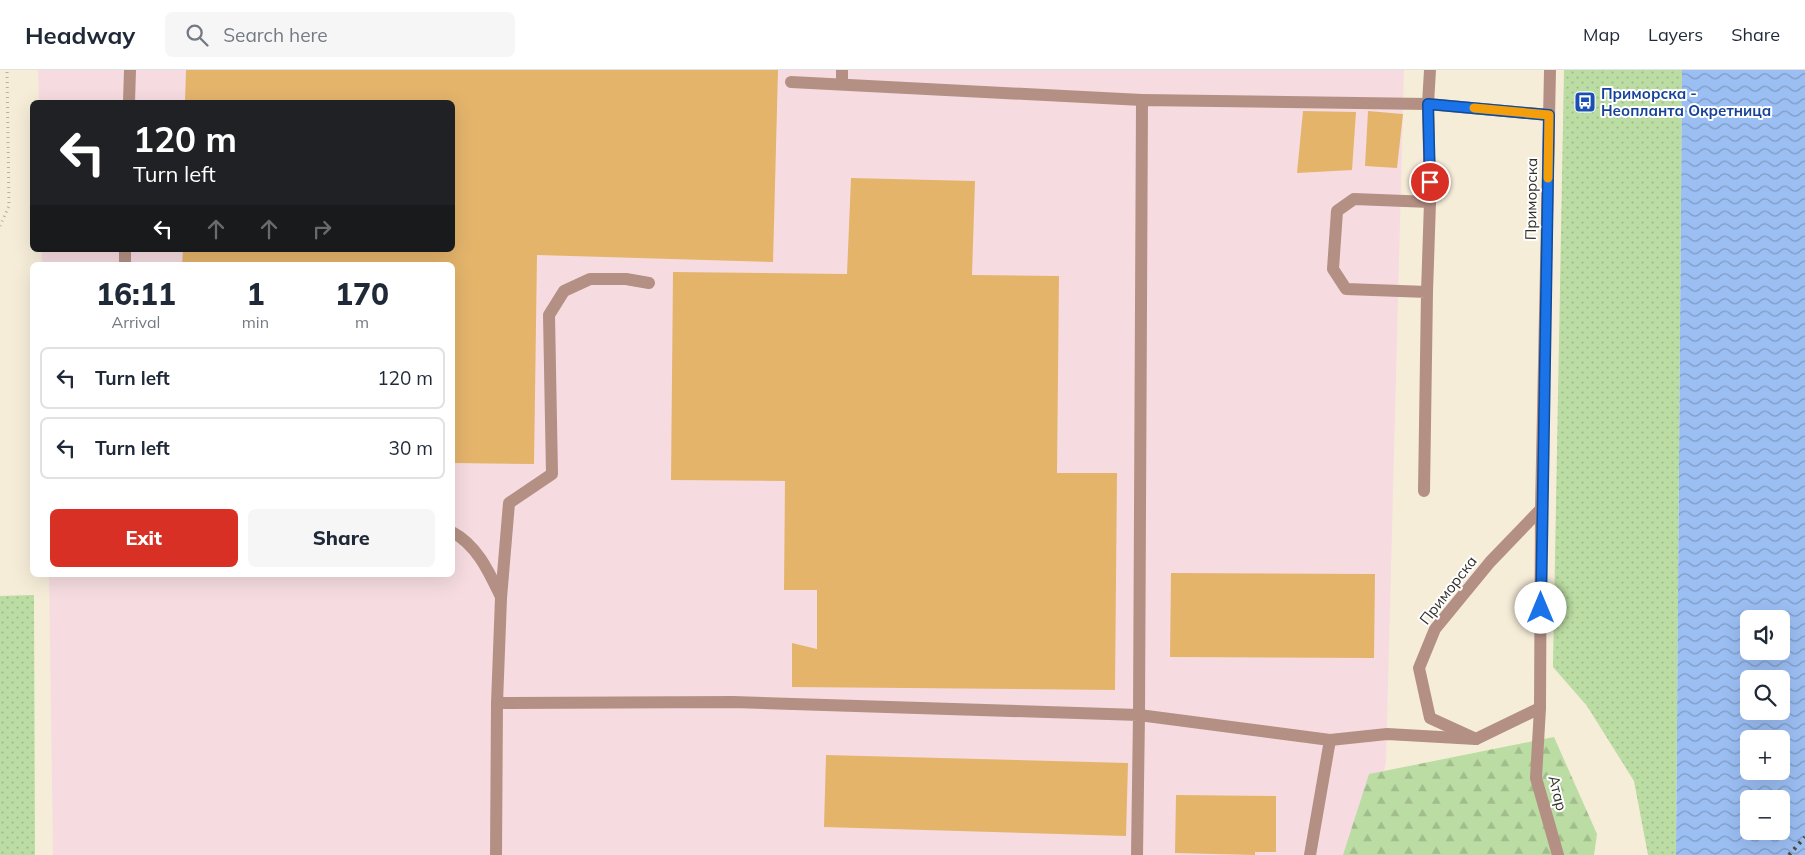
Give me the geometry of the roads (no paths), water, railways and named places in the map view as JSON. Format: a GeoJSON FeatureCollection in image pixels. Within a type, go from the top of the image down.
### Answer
{"type":"FeatureCollection","features":[{"type":"Feature","properties":{"kind":"street"},"geometry":{"type":"LineString","coordinates":[[129,100],[130,70]]}},
{"type":"Feature","properties":{"kind":"street"},"geometry":{"type":"LineString","coordinates":[[842,70],[842,84]]}},
{"type":"Feature","properties":{"kind":"street"},"geometry":{"type":"LineString","coordinates":[[1424,491],[1430,202],[1428,104],[1430,70]]}},
{"type":"Feature","properties":{"kind":"street","name":"Приморска"},"geometry":{"type":"LineString","coordinates":[[1540,708],[1541,509],[1550,70]]}},
{"type":"Feature","properties":{"kind":"street"},"geometry":{"type":"LineString","coordinates":[[791,82],[1142,100],[1428,104],[1549,115]]}},
{"type":"Feature","properties":{"kind":"street"},"geometry":{"type":"LineString","coordinates":[[1137,855],[1142,100]]}},
{"type":"Feature","properties":{"kind":"street"},"geometry":{"type":"LineString","coordinates":[[1427,292],[1346,289],[1333,269],[1337,211],[1354,200],[1430,202]]}},
{"type":"Feature","properties":{"kind":"street"},"geometry":{"type":"LineString","coordinates":[[496,855],[497,703],[501,598],[509,503],[552,474],[549,315],[564,291],[590,279],[649,283]]}},
{"type":"Feature","properties":{"kind":"street","name":"Приморска"},"geometry":{"type":"LineString","coordinates":[[1476,739],[1430,718],[1419,668],[1435,629],[1490,562],[1541,509]]}},
{"type":"Feature","properties":{"kind":"street"},"geometry":{"type":"LineString","coordinates":[[455,534],[464,538],[485,565],[501,598]]}},
{"type":"Feature","properties":{"kind":"street"},"geometry":{"type":"LineString","coordinates":[[497,703],[733,702],[1139,716],[1330,740],[1387,734],[1476,739],[1540,708]]}},
{"type":"Feature","properties":{"kind":"street","name":"Атар"},"geometry":{"type":"LineString","coordinates":[[1540,708],[1536,778],[1558,855]]}},
{"type":"Feature","properties":{"kind":"street"},"geometry":{"type":"LineString","coordinates":[[1310,855],[1330,740]]}},
{"type":"Feature","properties":{"kind":"water"},"geometry":{"type":"Polygon","coordinates":[[[1682,70],[1805,70],[1805,855],[1676,855],[1682,70]]]}},
{"type":"Feature","properties":{"kind":"railway"},"geometry":{"type":"LineString","coordinates":[[1789,855],[1805,837]]}},
{"type":"Feature","properties":{"kind":"place","name":"Приморска - Неопланта Окретница"},"geometry":{"type":"Point","coordinates":[1585,102]}}]}
